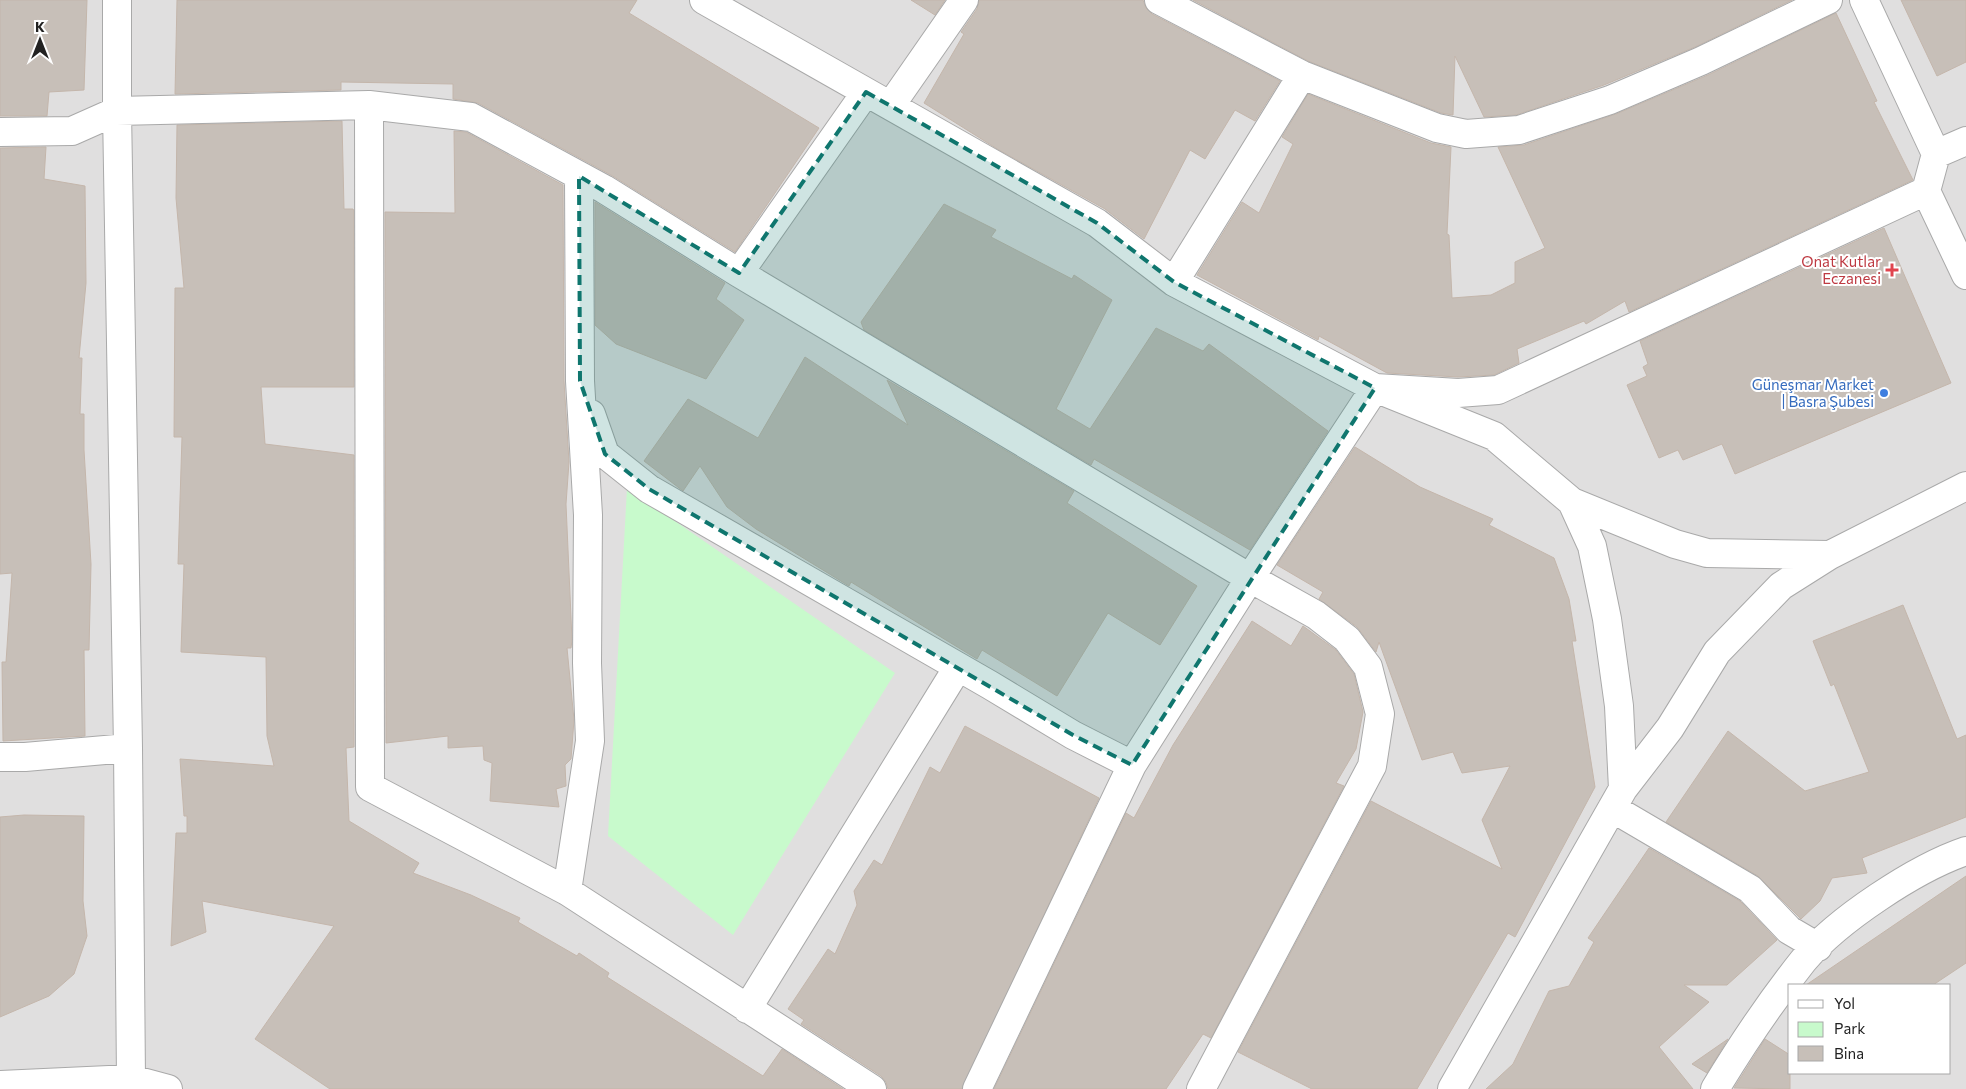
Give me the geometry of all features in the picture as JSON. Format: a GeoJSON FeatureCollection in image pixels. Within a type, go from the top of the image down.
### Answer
{"type":"FeatureCollection","features":[{"type":"Feature","properties":{"kind":"street"},"geometry":{"type":"LineString","coordinates":[[117,0],[117,111],[128,748],[130,1079]]}},
{"type":"Feature","properties":{"kind":"street"},"geometry":{"type":"LineString","coordinates":[[704,0],[1097,222],[1174,282],[1375,388],[1494,436],[1572,502],[1675,544],[1707,553],[1830,555]]}},
{"type":"Feature","properties":{"kind":"street"},"geometry":{"type":"LineString","coordinates":[[891,105],[964,0]]}},
{"type":"Feature","properties":{"kind":"street"},"geometry":{"type":"LineString","coordinates":[[1159,0],[1302,75],[1437,128],[1466,134],[1519,130],[1610,100],[1701,61],[1828,0]]}},
{"type":"Feature","properties":{"kind":"street"},"geometry":{"type":"LineString","coordinates":[[1864,0],[1936,154],[1926,191],[1966,275]]}},
{"type":"Feature","properties":{"kind":"street"},"geometry":{"type":"LineString","coordinates":[[1174,282],[1302,75]]}},
{"type":"Feature","properties":{"kind":"street"},"geometry":{"type":"LineString","coordinates":[[739,273],[866,92]]}},
{"type":"Feature","properties":{"kind":"street"},"geometry":{"type":"LineString","coordinates":[[369,104],[370,787],[568,891],[872,1089]]}},
{"type":"Feature","properties":{"kind":"street"},"geometry":{"type":"LineString","coordinates":[[0,132],[72,131],[117,111],[369,104],[471,117],[579,176],[1250,578],[1316,614],[1347,639],[1368,668],[1380,714],[1372,766],[1201,1089]]}},
{"type":"Feature","properties":{"kind":"street"},"geometry":{"type":"LineString","coordinates":[[1936,154],[1966,141]]}},
{"type":"Feature","properties":{"kind":"street"},"geometry":{"type":"LineString","coordinates":[[568,891],[590,741],[587,664],[588,515],[580,381],[579,176]]}},
{"type":"Feature","properties":{"kind":"street"},"geometry":{"type":"LineString","coordinates":[[1375,388],[1448,393],[1498,390],[1926,191]]}},
{"type":"Feature","properties":{"kind":"street"},"geometry":{"type":"LineString","coordinates":[[580,381],[605,454],[648,488],[1073,735],[1132,765]]}},
{"type":"Feature","properties":{"kind":"street"},"geometry":{"type":"LineString","coordinates":[[977,1089],[1132,765],[1250,578],[1375,388]]}},
{"type":"Feature","properties":{"kind":"street"},"geometry":{"type":"LineString","coordinates":[[1452,1089],[1617,798],[1670,728],[1717,652],[1781,586],[1830,555],[1966,486]]}},
{"type":"Feature","properties":{"kind":"street"},"geometry":{"type":"LineString","coordinates":[[1572,502],[1592,546],[1607,619],[1618,706],[1617,798]]}},
{"type":"Feature","properties":{"kind":"street"},"geometry":{"type":"LineString","coordinates":[[747,1009],[958,667]]}},
{"type":"Feature","properties":{"kind":"street"},"geometry":{"type":"LineString","coordinates":[[0,757],[25,757],[128,748]]}},
{"type":"Feature","properties":{"kind":"street"},"geometry":{"type":"LineString","coordinates":[[1617,798],[1750,889],[1789,930],[1818,947]]}},
{"type":"Feature","properties":{"kind":"street"},"geometry":{"type":"LineString","coordinates":[[1715,1089],[1731,1062],[1804,960],[1840,926],[1880,896],[1922,871],[1966,851]]}},
{"type":"Feature","properties":{"kind":"street"},"geometry":{"type":"LineString","coordinates":[[0,1085],[130,1079],[168,1089]]}},
{"type":"Feature","properties":{"kind":"highlighted area"},"geometry":{"type":"Polygon","coordinates":[[[866,92],[1097,223],[1174,282],[1375,388],[1132,765],[1073,735],[649,489],[605,454],[580,381],[579,176],[739,273],[866,92]]]}},
{"type":"Feature","properties":{"kind":"shaded area"},"geometry":{"type":"Polygon","coordinates":[[[0,0],[1966,0],[1966,1089],[0,1089],[0,0]]]}},
{"type":"Feature","properties":{"kind":"green space"},"geometry":{"type":"Polygon","coordinates":[[[627,488],[895,673],[733,935],[608,836],[627,488]]]}},
{"type":"Feature","properties":{"kind":"building"},"geometry":{"type":"Polygon","coordinates":[[[0,0],[87,0],[84,90],[49,92],[47,116],[0,116],[0,0]]]}},
{"type":"Feature","properties":{"kind":"building"},"geometry":{"type":"Polygon","coordinates":[[[177,0],[637,0],[629,13],[819,128],[735,252],[611,175],[478,103],[453,99],[453,84],[341,82],[341,90],[175,94],[177,0]]]}},
{"type":"Feature","properties":{"kind":"building"},"geometry":{"type":"Polygon","coordinates":[[[911,0],[945,0],[935,15],[911,0]]]}},
{"type":"Feature","properties":{"kind":"building"},"geometry":{"type":"Polygon","coordinates":[[[979,0],[1143,0],[1146,8],[1152,14],[1280,81],[1255,121],[1235,110],[1205,159],[1190,150],[1144,239],[1105,209],[999,150],[924,103],[964,34],[961,32],[977,9],[979,0]]]}},
{"type":"Feature","properties":{"kind":"building"},"geometry":{"type":"Polygon","coordinates":[[[1193,0],[1792,0],[1695,47],[1604,85],[1516,115],[1484,117],[1455,56],[1453,115],[1441,113],[1308,61],[1193,0]]]}},
{"type":"Feature","properties":{"kind":"building"},"geometry":{"type":"Polygon","coordinates":[[[1901,0],[1966,0],[1966,62],[1937,76],[1901,0]]]}},
{"type":"Feature","properties":{"kind":"building"},"geometry":{"type":"Polygon","coordinates":[[[1836,13],[1877,101],[1874,102],[1913,180],[1629,312],[1625,301],[1586,324],[1584,321],[1517,349],[1519,363],[1494,375],[1458,377],[1387,373],[1319,336],[1318,340],[1197,275],[1242,202],[1259,213],[1293,144],[1282,137],[1308,94],[1431,143],[1451,147],[1447,234],[1449,235],[1452,298],[1491,295],[1515,283],[1515,262],[1545,248],[1498,147],[1524,145],[1616,114],[1708,75],[1836,13]]]}},
{"type":"Feature","properties":{"kind":"building"},"geometry":{"type":"Polygon","coordinates":[[[342,121],[344,209],[353,209],[354,211],[354,387],[261,387],[265,444],[354,455],[354,747],[346,748],[349,821],[419,863],[413,873],[471,895],[520,918],[518,922],[577,956],[579,953],[609,973],[607,977],[763,1076],[782,1049],[843,1089],[330,1089],[255,1039],[334,926],[202,901],[206,932],[171,946],[176,833],[187,833],[187,816],[184,816],[180,759],[274,766],[267,736],[266,657],[181,652],[184,564],[178,564],[182,437],[174,437],[175,288],[184,288],[176,198],[177,125],[342,121]]]}},
{"type":"Feature","properties":{"kind":"building"},"geometry":{"type":"Polygon","coordinates":[[[454,131],[466,132],[563,185],[564,381],[569,462],[566,504],[572,640],[571,648],[567,648],[574,720],[571,759],[565,765],[566,786],[556,789],[559,807],[490,801],[492,763],[484,760],[483,746],[448,748],[448,736],[386,743],[385,212],[455,213],[454,131]]]}},
{"type":"Feature","properties":{"kind":"building"},"geometry":{"type":"Polygon","coordinates":[[[46,147],[44,179],[85,186],[86,283],[79,358],[82,358],[80,414],[84,414],[84,450],[91,564],[89,650],[84,650],[85,736],[3,741],[2,662],[6,662],[12,573],[0,574],[0,148],[46,147]]]}},
{"type":"Feature","properties":{"kind":"building"},"geometry":{"type":"Polygon","coordinates":[[[595,202],[725,283],[716,299],[744,320],[706,379],[616,344],[595,325],[595,202]]]}},
{"type":"Feature","properties":{"kind":"building"},"geometry":{"type":"Polygon","coordinates":[[[944,204],[996,230],[991,237],[1072,279],[1074,275],[1112,300],[1056,409],[1090,429],[1156,328],[1203,351],[1209,344],[1328,431],[1250,550],[1094,459],[1091,465],[864,330],[861,322],[944,204]]]}},
{"type":"Feature","properties":{"kind":"building"},"geometry":{"type":"Polygon","coordinates":[[[1884,228],[1951,383],[1735,474],[1722,444],[1683,460],[1678,450],[1659,458],[1627,385],[1647,376],[1643,367],[1648,364],[1640,341],[1884,228]]]}},
{"type":"Feature","properties":{"kind":"building"},"geometry":{"type":"Polygon","coordinates":[[[805,357],[908,425],[887,380],[1074,491],[1067,503],[1197,586],[1160,645],[1108,613],[1057,696],[982,650],[977,659],[851,582],[849,586],[756,529],[727,507],[700,466],[683,491],[644,461],[688,399],[758,438],[805,357]]]}},
{"type":"Feature","properties":{"kind":"building"},"geometry":{"type":"Polygon","coordinates":[[[1355,447],[1420,487],[1493,519],[1489,525],[1554,558],[1569,599],[1576,641],[1572,641],[1595,787],[1515,937],[1508,933],[1417,1089],[1312,1089],[1238,1052],[1371,801],[1502,869],[1482,820],[1510,766],[1462,773],[1453,752],[1422,760],[1379,642],[1376,652],[1357,627],[1319,599],[1323,592],[1277,565],[1355,447]]]}},
{"type":"Feature","properties":{"kind":"building"},"geometry":{"type":"Polygon","coordinates":[[[1903,605],[1957,739],[1966,735],[1966,817],[1862,858],[1867,873],[1832,878],[1820,901],[1801,919],[1758,876],[1666,822],[1728,731],[1805,791],[1869,772],[1834,684],[1831,686],[1813,641],[1903,605]]]}},
{"type":"Feature","properties":{"kind":"building"},"geometry":{"type":"Polygon","coordinates":[[[1252,621],[1291,646],[1303,626],[1336,650],[1354,674],[1363,712],[1356,749],[1336,783],[1344,786],[1211,1038],[1203,1034],[1166,1089],[994,1089],[1126,813],[1134,818],[1173,745],[1252,621]]]}},
{"type":"Feature","properties":{"kind":"building"},"geometry":{"type":"Polygon","coordinates":[[[965,726],[1099,798],[962,1089],[888,1089],[886,1082],[881,1076],[801,1024],[804,1020],[788,1009],[828,949],[835,954],[857,905],[854,891],[874,860],[882,865],[930,767],[940,773],[965,726]]]}},
{"type":"Feature","properties":{"kind":"building"},"geometry":{"type":"Polygon","coordinates":[[[24,815],[84,816],[83,901],[87,936],[74,974],[49,996],[0,1017],[0,817],[24,815]]]}},
{"type":"Feature","properties":{"kind":"building"},"geometry":{"type":"Polygon","coordinates":[[[1649,848],[1740,901],[1777,940],[1727,985],[1684,985],[1709,1002],[1659,1047],[1693,1089],[1486,1089],[1513,1064],[1549,991],[1569,986],[1594,942],[1588,938],[1649,848]]]}},
{"type":"Feature","properties":{"kind":"building"},"geometry":{"type":"Polygon","coordinates":[[[1966,876],[1966,963],[1934,984],[1807,984],[1966,876]]]}},
{"type":"Feature","properties":{"kind":"building"},"geometry":{"type":"Polygon","coordinates":[[[1728,1039],[1707,1073],[1692,1064],[1728,1039]]]}},
{"type":"Feature","properties":{"kind":"building"},"geometry":{"type":"Polygon","coordinates":[[[1765,1039],[1788,1054],[1790,1089],[1734,1088],[1765,1039]]]}},
{"type":"Feature","properties":{"kind":"place","name":"Onat Kutlar Eczanesi"},"geometry":{"type":"Point","coordinates":[1892,270]}},
{"type":"Feature","properties":{"kind":"place","name":"Güneşmar Market | Basra Şubesi"},"geometry":{"type":"Point","coordinates":[1884,393]}}]}
